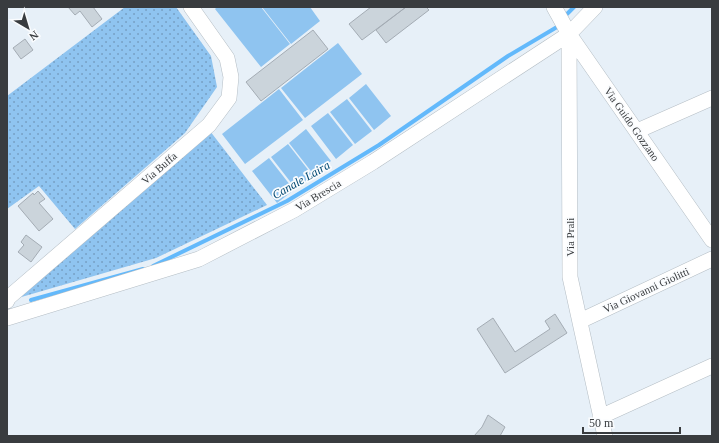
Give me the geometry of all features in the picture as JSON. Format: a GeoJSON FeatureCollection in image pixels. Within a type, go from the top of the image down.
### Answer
{"type":"FeatureCollection","features":[{"type":"Feature","properties":{"kind":"street","name":"Via Buffa"},"geometry":{"type":"LineString","coordinates":[[7,301],[8,298],[209,125],[229,98],[231,77],[227,58],[191,7]]}},
{"type":"Feature","properties":{"kind":"street","name":"Via Guido Gozzano"},"geometry":{"type":"LineString","coordinates":[[554,7],[570,34],[712,240]]}},
{"type":"Feature","properties":{"kind":"street","name":"Via Brescia"},"geometry":{"type":"LineString","coordinates":[[7,318],[199,259],[300,206],[373,162],[570,34],[595,7]]}},
{"type":"Feature","properties":{"kind":"street","name":"Via Prali"},"geometry":{"type":"LineString","coordinates":[[570,34],[570,277],[604,436]]}},
{"type":"Feature","properties":{"kind":"street"},"geometry":{"type":"LineString","coordinates":[[637,131],[712,98]]}},
{"type":"Feature","properties":{"kind":"street","name":"Via Giovanni Giolitti"},"geometry":{"type":"LineString","coordinates":[[580,321],[712,259]]}},
{"type":"Feature","properties":{"kind":"street"},"geometry":{"type":"LineString","coordinates":[[600,417],[712,366]]}},
{"type":"Feature","properties":{"kind":"shaded area"},"geometry":{"type":"Polygon","coordinates":[[[125,7],[176,7],[211,56],[217,87],[185,133],[75,229],[39,186],[7,209],[7,96],[125,7]]]}},
{"type":"Feature","properties":{"kind":"shaded area"},"geometry":{"type":"Polygon","coordinates":[[[217,7],[261,7],[290,44],[261,67],[215,9],[217,7]]]}},
{"type":"Feature","properties":{"kind":"shaded area"},"geometry":{"type":"Polygon","coordinates":[[[262,7],[310,7],[320,21],[291,44],[262,7]]]}},
{"type":"Feature","properties":{"kind":"shaded area"},"geometry":{"type":"Polygon","coordinates":[[[338,43],[362,74],[305,118],[281,88],[338,43]]]}},
{"type":"Feature","properties":{"kind":"shaded area"},"geometry":{"type":"Polygon","coordinates":[[[366,84],[391,116],[374,130],[349,98],[366,84]]]}},
{"type":"Feature","properties":{"kind":"shaded area"},"geometry":{"type":"Polygon","coordinates":[[[279,89],[303,120],[245,164],[222,134],[279,89]]]}},
{"type":"Feature","properties":{"kind":"shaded area"},"geometry":{"type":"Polygon","coordinates":[[[347,99],[372,131],[355,144],[330,112],[347,99]]]}},
{"type":"Feature","properties":{"kind":"shaded area"},"geometry":{"type":"Polygon","coordinates":[[[328,113],[353,145],[336,159],[311,126],[328,113]]]}},
{"type":"Feature","properties":{"kind":"shaded area"},"geometry":{"type":"Polygon","coordinates":[[[306,129],[331,161],[314,175],[289,143],[306,129]]]}},
{"type":"Feature","properties":{"kind":"shaded area"},"geometry":{"type":"Polygon","coordinates":[[[210,131],[267,205],[156,258],[18,298],[210,131]]]}},
{"type":"Feature","properties":{"kind":"shaded area"},"geometry":{"type":"Polygon","coordinates":[[[288,144],[313,176],[296,189],[271,157],[288,144]]]}},
{"type":"Feature","properties":{"kind":"shaded area"},"geometry":{"type":"Polygon","coordinates":[[[269,158],[294,190],[277,203],[252,171],[269,158]]]}},
{"type":"Feature","properties":{"kind":"building"},"geometry":{"type":"Polygon","coordinates":[[[68,7],[93,7],[102,19],[92,27],[80,11],[75,15],[68,7]]]}},
{"type":"Feature","properties":{"kind":"building"},"geometry":{"type":"Polygon","coordinates":[[[371,7],[406,7],[362,40],[349,24],[371,7]]]}},
{"type":"Feature","properties":{"kind":"building"},"geometry":{"type":"Polygon","coordinates":[[[406,7],[426,7],[429,10],[386,43],[376,30],[406,7]]]}},
{"type":"Feature","properties":{"kind":"building"},"geometry":{"type":"Polygon","coordinates":[[[313,30],[328,49],[261,101],[246,82],[313,30]]]}},
{"type":"Feature","properties":{"kind":"building"},"geometry":{"type":"Polygon","coordinates":[[[25,39],[33,50],[21,59],[13,48],[25,39]]]}},
{"type":"Feature","properties":{"kind":"building"},"geometry":{"type":"Polygon","coordinates":[[[38,191],[45,199],[39,203],[53,219],[39,231],[18,206],[33,193],[34,195],[38,191]]]}},
{"type":"Feature","properties":{"kind":"building"},"geometry":{"type":"Polygon","coordinates":[[[26,235],[42,247],[31,262],[18,252],[24,245],[21,242],[26,235]]]}},
{"type":"Feature","properties":{"kind":"building"},"geometry":{"type":"Polygon","coordinates":[[[555,314],[567,333],[505,373],[477,329],[493,318],[515,352],[550,329],[545,321],[555,314]]]}},
{"type":"Feature","properties":{"kind":"building"},"geometry":{"type":"Polygon","coordinates":[[[488,415],[505,427],[500,436],[474,436],[482,427],[488,415]]]}},
{"type":"Feature","properties":{"kind":"waterway","name":"Canale Laira"},"geometry":{"type":"LineString","coordinates":[[567,14],[574,7]]}},
{"type":"Feature","properties":{"kind":"waterway","name":"Canale Laira"},"geometry":{"type":"LineString","coordinates":[[153,266],[287,201],[379,145],[508,56],[557,27]]}},
{"type":"Feature","properties":{"kind":"waterway","name":"Canale Laira"},"geometry":{"type":"LineString","coordinates":[[31,300],[143,269]]}}]}
